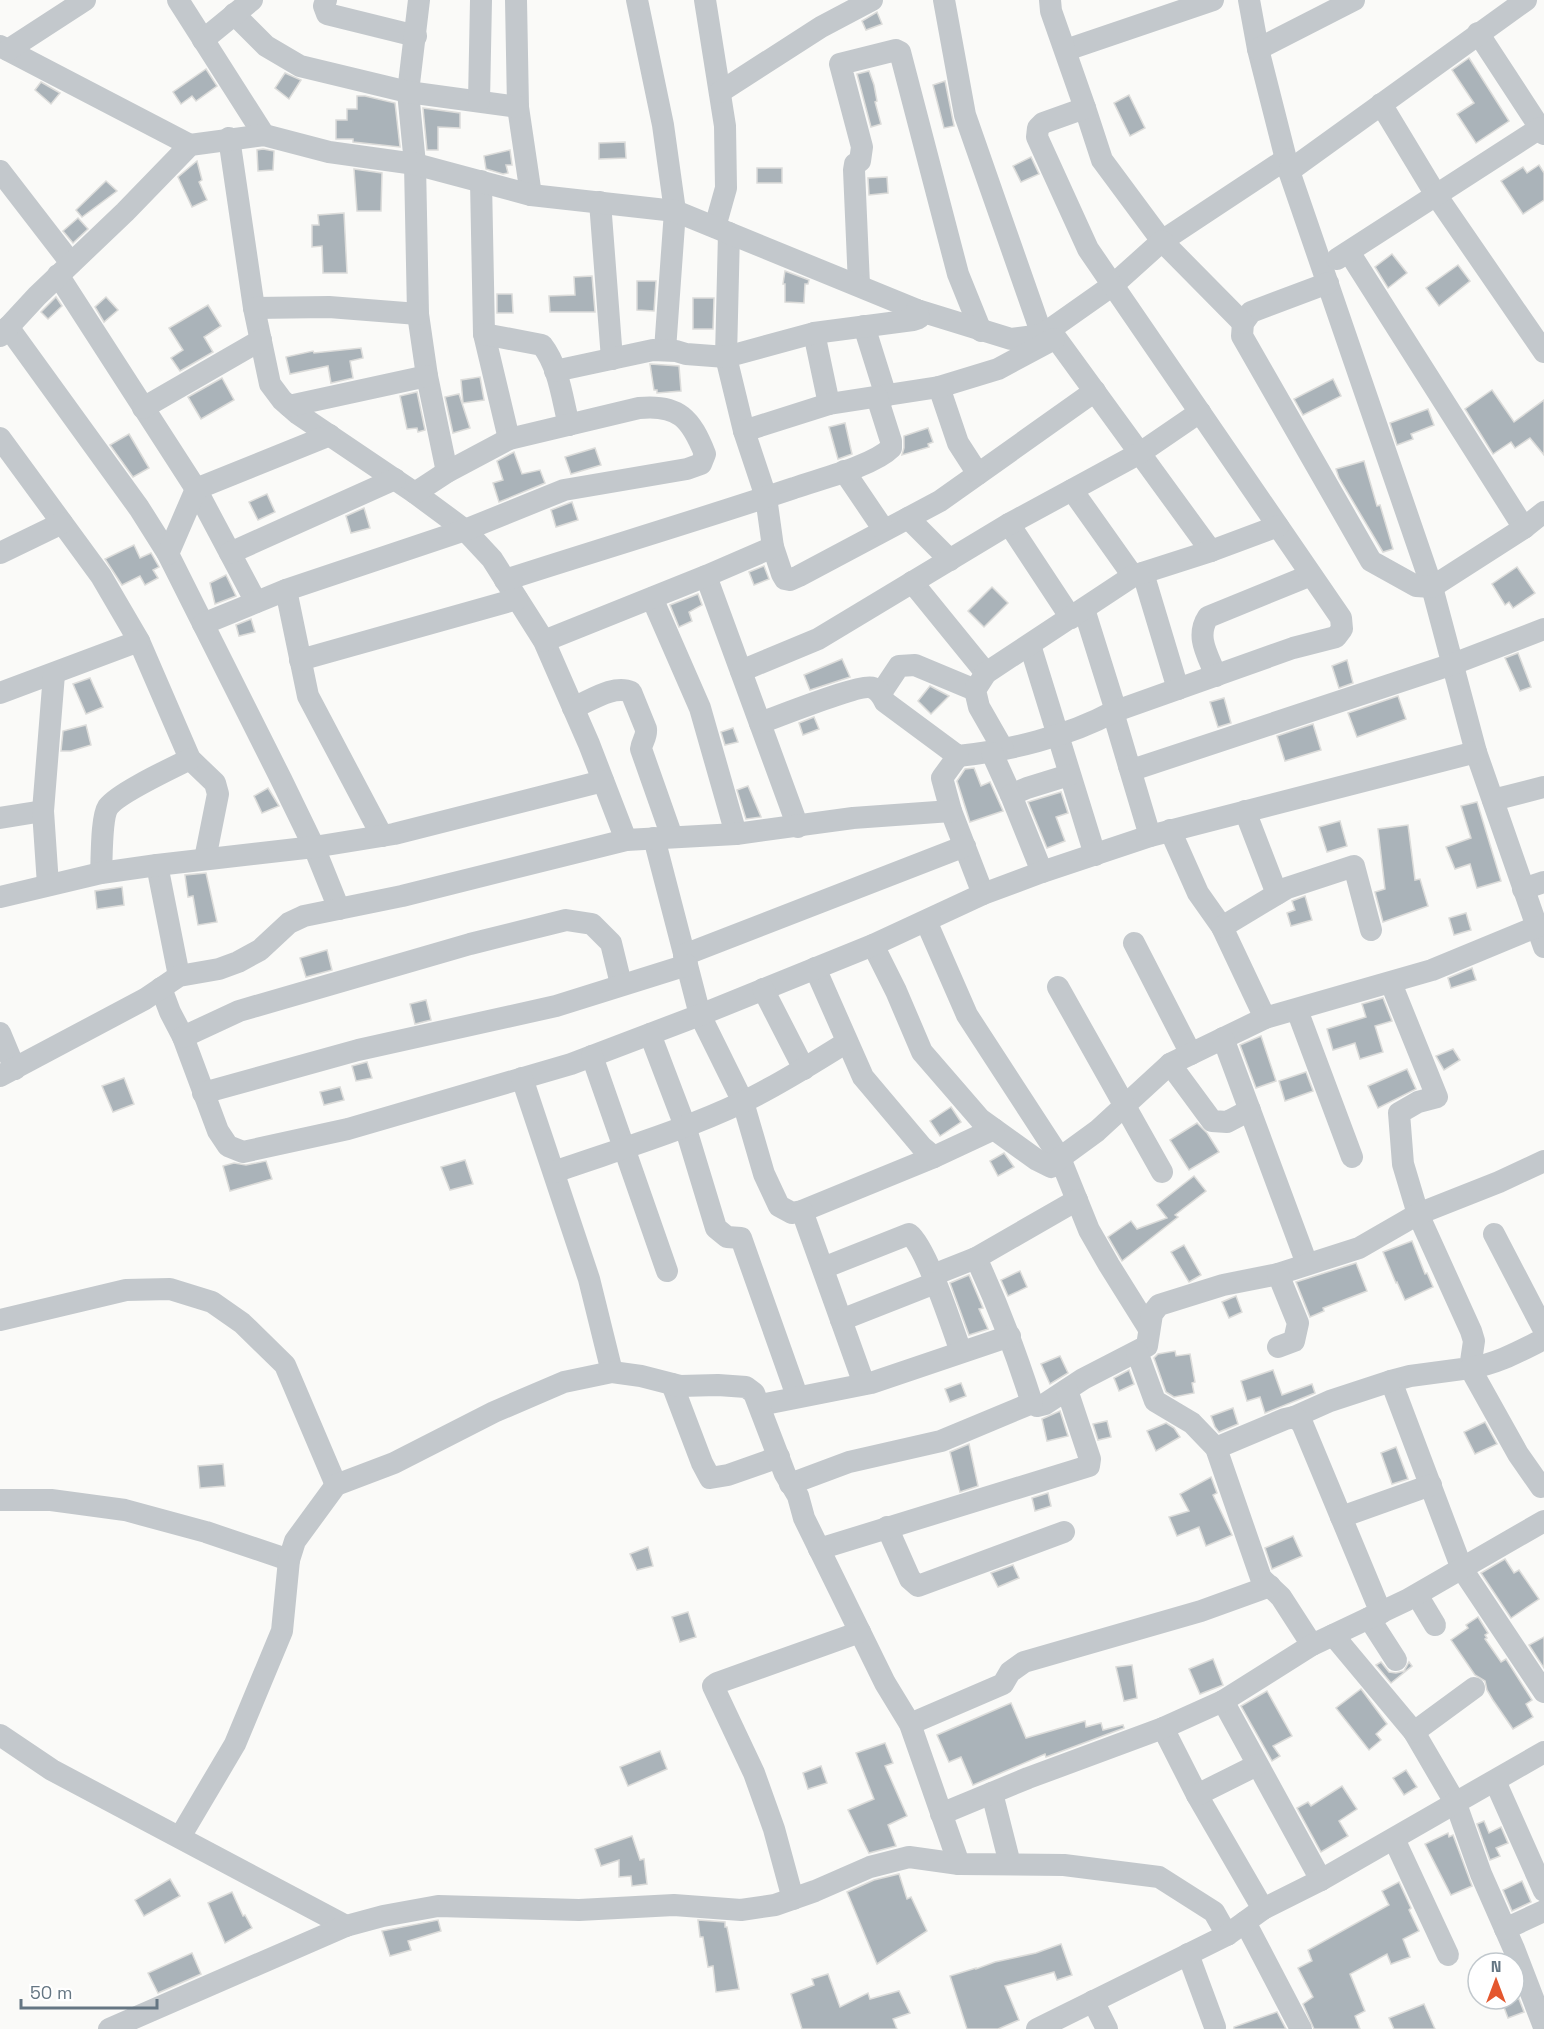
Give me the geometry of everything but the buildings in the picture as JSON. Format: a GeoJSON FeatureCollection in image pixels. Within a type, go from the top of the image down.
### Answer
{"type":"FeatureCollection","features":[{"type":"Feature","properties":{"kind":"street"},"geometry":{"type":"LineString","coordinates":[[4,48],[85,0]]}},
{"type":"Feature","properties":{"kind":"street"},"geometry":{"type":"LineString","coordinates":[[178,0],[264,135]]}},
{"type":"Feature","properties":{"kind":"street"},"geometry":{"type":"LineString","coordinates":[[203,40],[252,0]]}},
{"type":"Feature","properties":{"kind":"street"},"geometry":{"type":"LineString","coordinates":[[326,0],[324,6],[327,14],[416,36]]}},
{"type":"Feature","properties":{"kind":"street"},"geometry":{"type":"LineString","coordinates":[[419,0],[408,92],[415,164],[418,314],[427,376],[447,472]]}},
{"type":"Feature","properties":{"kind":"street"},"geometry":{"type":"LineString","coordinates":[[478,101],[481,0]]}},
{"type":"Feature","properties":{"kind":"street"},"geometry":{"type":"LineString","coordinates":[[516,0],[518,107],[531,195]]}},
{"type":"Feature","properties":{"kind":"street"},"geometry":{"type":"LineString","coordinates":[[638,0],[663,125],[675,211],[665,350]]}},
{"type":"Feature","properties":{"kind":"street"},"geometry":{"type":"LineString","coordinates":[[705,0],[725,126],[726,188],[722,230],[726,357],[744,431],[766,497],[773,547],[785,579],[790,580],[940,501],[1095,391]]}},
{"type":"Feature","properties":{"kind":"street"},"geometry":{"type":"LineString","coordinates":[[720,92],[821,27],[872,0]]}},
{"type":"Feature","properties":{"kind":"street"},"geometry":{"type":"LineString","coordinates":[[944,0],[965,115],[1050,334],[1095,391],[1211,551]]}},
{"type":"Feature","properties":{"kind":"street"},"geometry":{"type":"LineString","coordinates":[[1050,0],[1051,11],[1102,160],[1162,241],[1243,323]]}},
{"type":"Feature","properties":{"kind":"street"},"geometry":{"type":"LineString","coordinates":[[1066,50],[1213,0]]}},
{"type":"Feature","properties":{"kind":"street"},"geometry":{"type":"LineString","coordinates":[[873,945],[922,1052],[980,1119],[1037,1160],[1051,1167],[1097,1131],[1170,1064],[1265,1018],[1540,937],[1534,885],[1493,800],[1476,752],[1432,587],[1288,165],[1258,49],[1249,0]]}},
{"type":"Feature","properties":{"kind":"street"},"geometry":{"type":"LineString","coordinates":[[1258,49],[1354,0]]}},
{"type":"Feature","properties":{"kind":"street"},"geometry":{"type":"LineString","coordinates":[[744,431],[829,404],[939,387],[998,369],[1050,334],[1113,285],[1162,241],[1288,165],[1381,104],[1526,0]]}},
{"type":"Feature","properties":{"kind":"street"},"geometry":{"type":"LineString","coordinates":[[234,14],[266,46],[300,66],[408,92],[518,107]]}},
{"type":"Feature","properties":{"kind":"street"},"geometry":{"type":"LineString","coordinates":[[1478,33],[1542,131],[1436,195],[1349,252],[1325,275],[1251,312],[1243,323],[1242,336],[1371,561],[1416,586],[1432,587],[1524,528],[1544,512]]}},
{"type":"Feature","properties":{"kind":"street"},"geometry":{"type":"LineString","coordinates":[[4,48],[189,145]]}},
{"type":"Feature","properties":{"kind":"street"},"geometry":{"type":"LineString","coordinates":[[860,285],[854,170],[855,164],[860,161],[862,147],[840,64],[896,50],[900,52],[958,274],[981,331]]}},
{"type":"Feature","properties":{"kind":"street"},"geometry":{"type":"LineString","coordinates":[[1381,104],[1436,195],[1544,352]]}},
{"type":"Feature","properties":{"kind":"street"},"geometry":{"type":"LineString","coordinates":[[760,723],[852,690],[868,687],[875,688],[881,693],[885,702],[958,756],[997,751],[1086,726],[1114,712],[1178,689],[1293,648],[1335,637],[1342,629],[1341,618],[1088,249],[1037,137],[1038,128],[1043,123],[1085,108]]}},
{"type":"Feature","properties":{"kind":"street"},"geometry":{"type":"LineString","coordinates":[[339,909],[314,847],[168,554],[139,508],[4,331],[125,212],[189,145],[264,135],[329,153],[415,164],[531,195],[675,211],[917,310],[981,331],[1011,339],[1050,334]]}},
{"type":"Feature","properties":{"kind":"street"},"geometry":{"type":"LineString","coordinates":[[229,138],[254,308],[270,384],[282,400],[290,406],[465,530],[492,559],[544,641],[626,840]]}},
{"type":"Feature","properties":{"kind":"street"},"geometry":{"type":"LineString","coordinates":[[0,171],[65,269],[143,408],[196,489],[256,602]]}},
{"type":"Feature","properties":{"kind":"street"},"geometry":{"type":"LineString","coordinates":[[481,182],[484,334],[509,439]]}},
{"type":"Feature","properties":{"kind":"street"},"geometry":{"type":"LineString","coordinates":[[600,202],[612,359]]}},
{"type":"Feature","properties":{"kind":"street"},"geometry":{"type":"LineString","coordinates":[[1349,252],[1524,528]]}},
{"type":"Feature","properties":{"kind":"street"},"geometry":{"type":"LineString","coordinates":[[254,308],[329,307],[418,314]]}},
{"type":"Feature","properties":{"kind":"street"},"geometry":{"type":"LineString","coordinates":[[555,371],[653,350],[726,357],[814,333],[913,320],[919,318],[917,310]]}},
{"type":"Feature","properties":{"kind":"street"},"geometry":{"type":"LineString","coordinates":[[505,580],[766,497],[884,455],[891,448],[891,441],[864,326]]}},
{"type":"Feature","properties":{"kind":"street"},"geometry":{"type":"LineString","coordinates":[[814,333],[829,404]]}},
{"type":"Feature","properties":{"kind":"street"},"geometry":{"type":"LineString","coordinates":[[484,334],[542,345],[549,354],[555,371],[569,425]]}},
{"type":"Feature","properties":{"kind":"street"},"geometry":{"type":"LineString","coordinates":[[143,408],[261,340]]}},
{"type":"Feature","properties":{"kind":"street"},"geometry":{"type":"LineString","coordinates":[[290,406],[427,376]]}},
{"type":"Feature","properties":{"kind":"street"},"geometry":{"type":"LineString","coordinates":[[939,387],[958,443],[978,474]]}},
{"type":"Feature","properties":{"kind":"street"},"geometry":{"type":"LineString","coordinates":[[203,624],[286,590],[465,530],[564,489],[687,469],[701,464],[705,454],[697,434],[676,411],[654,406],[639,408],[509,439],[447,472],[415,493]]}},
{"type":"Feature","properties":{"kind":"street"},"geometry":{"type":"LineString","coordinates":[[741,671],[818,639],[1009,524],[1140,453],[1200,412]]}},
{"type":"Feature","properties":{"kind":"street"},"geometry":{"type":"LineString","coordinates":[[168,554],[196,489],[330,435]]}},
{"type":"Feature","properties":{"kind":"street"},"geometry":{"type":"LineString","coordinates":[[0,438],[101,576],[139,640],[189,759],[215,783],[218,794],[205,859]]}},
{"type":"Feature","properties":{"kind":"street"},"geometry":{"type":"LineString","coordinates":[[844,471],[884,530]]}},
{"type":"Feature","properties":{"kind":"street"},"geometry":{"type":"LineString","coordinates":[[230,553],[395,479]]}},
{"type":"Feature","properties":{"kind":"street"},"geometry":{"type":"LineString","coordinates":[[1072,490],[1138,574],[1178,689]]}},
{"type":"Feature","properties":{"kind":"street"},"geometry":{"type":"LineString","coordinates":[[908,518],[950,560]]}},
{"type":"Feature","properties":{"kind":"street"},"geometry":{"type":"LineString","coordinates":[[0,553],[62,523]]}},
{"type":"Feature","properties":{"kind":"street"},"geometry":{"type":"LineString","coordinates":[[1009,524],[1077,613],[1114,712],[1129,766],[1160,833],[1222,927],[1265,1018]]}},
{"type":"Feature","properties":{"kind":"street"},"geometry":{"type":"LineString","coordinates":[[981,682],[1030,645],[1138,574],[1211,551],[1278,526]]}},
{"type":"Feature","properties":{"kind":"street"},"geometry":{"type":"LineString","coordinates":[[544,641],[773,547]]}},
{"type":"Feature","properties":{"kind":"street"},"geometry":{"type":"LineString","coordinates":[[1216,676],[1201,638],[1201,627],[1208,617],[1311,575]]}},
{"type":"Feature","properties":{"kind":"street"},"geometry":{"type":"LineString","coordinates":[[706,576],[798,827]]}},
{"type":"Feature","properties":{"kind":"street"},"geometry":{"type":"LineString","coordinates":[[912,582],[981,682],[979,707],[1042,872]]}},
{"type":"Feature","properties":{"kind":"street"},"geometry":{"type":"LineString","coordinates":[[286,590],[308,696],[382,836]]}},
{"type":"Feature","properties":{"kind":"street"},"geometry":{"type":"LineString","coordinates":[[652,598],[700,708],[736,834]]}},
{"type":"Feature","properties":{"kind":"street"},"geometry":{"type":"LineString","coordinates":[[300,660],[517,599]]}},
{"type":"Feature","properties":{"kind":"street"},"geometry":{"type":"LineString","coordinates":[[1129,766],[1135,769],[1453,664],[1544,628]]}},
{"type":"Feature","properties":{"kind":"street"},"geometry":{"type":"LineString","coordinates":[[0,693],[139,640]]}},
{"type":"Feature","properties":{"kind":"street"},"geometry":{"type":"LineString","coordinates":[[1030,645],[1095,855]]}},
{"type":"Feature","properties":{"kind":"street"},"geometry":{"type":"LineString","coordinates":[[881,693],[899,666],[915,665],[981,682]]}},
{"type":"Feature","properties":{"kind":"street"},"geometry":{"type":"LineString","coordinates":[[48,885],[43,811],[54,674]]}},
{"type":"Feature","properties":{"kind":"street"},"geometry":{"type":"LineString","coordinates":[[573,708],[617,690],[625,689],[631,692],[646,729],[647,734],[641,749],[663,838],[686,960],[700,1015],[743,1102],[764,1174],[779,1206],[792,1213],[802,1211],[934,1157],[994,1129]]}},
{"type":"Feature","properties":{"kind":"street"},"geometry":{"type":"LineString","coordinates":[[157,865],[170,982],[170,1012],[183,1037],[218,1131],[228,1146],[243,1152],[348,1129],[592,1056],[873,945],[983,894],[1160,833],[1476,752]]}},
{"type":"Feature","properties":{"kind":"street"},"geometry":{"type":"LineString","coordinates":[[958,756],[942,778],[951,811],[983,894]]}},
{"type":"Feature","properties":{"kind":"street"},"geometry":{"type":"LineString","coordinates":[[101,873],[105,818],[108,807],[126,794],[189,759]]}},
{"type":"Feature","properties":{"kind":"street"},"geometry":{"type":"LineString","coordinates":[[1011,795],[1069,775]]}},
{"type":"Feature","properties":{"kind":"street"},"geometry":{"type":"LineString","coordinates":[[0,897],[101,873],[314,847],[382,836],[603,781]]}},
{"type":"Feature","properties":{"kind":"street"},"geometry":{"type":"LineString","coordinates":[[1493,800],[1544,787]]}},
{"type":"Feature","properties":{"kind":"street"},"geometry":{"type":"LineString","coordinates":[[0,818],[43,811]]}},
{"type":"Feature","properties":{"kind":"street"},"geometry":{"type":"LineString","coordinates":[[0,1033],[8,1072],[145,999],[170,982],[238,962],[260,950],[289,923],[304,916],[402,896],[626,840],[736,834],[853,818],[951,811]]}},
{"type":"Feature","properties":{"kind":"street"},"geometry":{"type":"LineString","coordinates":[[1245,811],[1277,894]]}},
{"type":"Feature","properties":{"kind":"street"},"geometry":{"type":"LineString","coordinates":[[204,1093],[358,1050],[556,1006],[686,960],[965,846]]}},
{"type":"Feature","properties":{"kind":"street"},"geometry":{"type":"LineString","coordinates":[[1222,927],[1287,888],[1354,866],[1371,930]]}},
{"type":"Feature","properties":{"kind":"street"},"geometry":{"type":"LineString","coordinates":[[183,1037],[239,1011],[470,944],[566,920],[592,924],[611,942],[621,984]]}},
{"type":"Feature","properties":{"kind":"street"},"geometry":{"type":"LineString","coordinates":[[926,921],[967,1015],[1060,1158],[1089,1230],[1149,1329]]}},
{"type":"Feature","properties":{"kind":"street"},"geometry":{"type":"LineString","coordinates":[[1134,942],[1191,1054]]}},
{"type":"Feature","properties":{"kind":"street"},"geometry":{"type":"LineString","coordinates":[[815,968],[863,1077],[922,1147],[934,1157]]}},
{"type":"Feature","properties":{"kind":"street"},"geometry":{"type":"LineString","coordinates":[[1390,983],[1437,1097],[1418,1102],[1400,1113],[1403,1164],[1418,1214],[1471,1331],[1474,1341],[1470,1368],[1518,1454],[1541,1487]]}},
{"type":"Feature","properties":{"kind":"street"},"geometry":{"type":"LineString","coordinates":[[1058,987],[1162,1172]]}},
{"type":"Feature","properties":{"kind":"street"},"geometry":{"type":"LineString","coordinates":[[762,989],[804,1069]]}},
{"type":"Feature","properties":{"kind":"street"},"geometry":{"type":"LineString","coordinates":[[1298,1010],[1352,1157]]}},
{"type":"Feature","properties":{"kind":"street"},"geometry":{"type":"LineString","coordinates":[[650,1034],[685,1126],[716,1228],[727,1237],[741,1238],[797,1396]]}},
{"type":"Feature","properties":{"kind":"street"},"geometry":{"type":"LineString","coordinates":[[1223,1038],[1307,1264]]}},
{"type":"Feature","properties":{"kind":"street"},"geometry":{"type":"LineString","coordinates":[[554,1172],[685,1126],[743,1102],[804,1069],[847,1042]]}},
{"type":"Feature","properties":{"kind":"street"},"geometry":{"type":"LineString","coordinates":[[592,1056],[667,1271]]}},
{"type":"Feature","properties":{"kind":"street"},"geometry":{"type":"LineString","coordinates":[[1170,1064],[1212,1121],[1227,1122],[1250,1110]]}},
{"type":"Feature","properties":{"kind":"street"},"geometry":{"type":"LineString","coordinates":[[522,1078],[590,1279],[612,1372]]}},
{"type":"Feature","properties":{"kind":"street"},"geometry":{"type":"LineString","coordinates":[[976,1258],[1010,1336],[1032,1403],[1037,1406],[1045,1404],[1083,1379],[1147,1346],[1152,1314],[1159,1305],[1223,1285],[1278,1274],[1359,1248],[1418,1214],[1499,1182],[1544,1161]]}},
{"type":"Feature","properties":{"kind":"street"},"geometry":{"type":"LineString","coordinates":[[841,1320],[976,1258],[1077,1200]]}},
{"type":"Feature","properties":{"kind":"street"},"geometry":{"type":"LineString","coordinates":[[802,1211],[864,1384]]}},
{"type":"Feature","properties":{"kind":"street"},"geometry":{"type":"LineString","coordinates":[[823,1268],[909,1234],[915,1238],[934,1279],[961,1352]]}},
{"type":"Feature","properties":{"kind":"street"},"geometry":{"type":"LineString","coordinates":[[1494,1234],[1538,1300],[1544,1330]]}},
{"type":"Feature","properties":{"kind":"street"},"geometry":{"type":"LineString","coordinates":[[1278,1274],[1298,1323],[1294,1341],[1278,1347]]}},
{"type":"Feature","properties":{"kind":"street"},"geometry":{"type":"LineString","coordinates":[[0,1320],[126,1290],[171,1289],[212,1302],[242,1323],[285,1365],[336,1485]]}},
{"type":"Feature","properties":{"kind":"street"},"geometry":{"type":"LineString","coordinates":[[760,1405],[864,1384],[1010,1336]]}},
{"type":"Feature","properties":{"kind":"street"},"geometry":{"type":"LineString","coordinates":[[1216,1448],[1330,1401],[1410,1376],[1470,1368],[1494,1362],[1544,1339]]}},
{"type":"Feature","properties":{"kind":"street"},"geometry":{"type":"LineString","coordinates":[[1137,1352],[1155,1401],[1192,1423],[1216,1448],[1261,1578],[1281,1597],[1312,1645]]}},
{"type":"Feature","properties":{"kind":"street"},"geometry":{"type":"LineString","coordinates":[[180,1837],[235,1744],[282,1631],[290,1560],[295,1541],[336,1485],[394,1463],[494,1412],[564,1382],[612,1372],[641,1376],[680,1386],[746,1387],[754,1393],[778,1457],[798,1496],[804,1518],[885,1683],[910,1724],[959,1864]]}},
{"type":"Feature","properties":{"kind":"street"},"geometry":{"type":"LineString","coordinates":[[1391,1381],[1462,1569],[1544,1692]]}},
{"type":"Feature","properties":{"kind":"street"},"geometry":{"type":"LineString","coordinates":[[672,1384],[710,1478],[728,1475],[778,1457]]}},
{"type":"Feature","properties":{"kind":"street"},"geometry":{"type":"LineString","coordinates":[[819,1549],[1089,1466],[1090,1459],[1067,1390]]}},
{"type":"Feature","properties":{"kind":"street"},"geometry":{"type":"LineString","coordinates":[[790,1484],[849,1462],[941,1441],[1032,1403]]}},
{"type":"Feature","properties":{"kind":"street"},"geometry":{"type":"LineString","coordinates":[[1294,1417],[1302,1423],[1341,1517],[1375,1615],[1396,1660]]}},
{"type":"Feature","properties":{"kind":"street"},"geometry":{"type":"LineString","coordinates":[[1341,1517],[1431,1485]]}},
{"type":"Feature","properties":{"kind":"street"},"geometry":{"type":"LineString","coordinates":[[0,1500],[51,1500],[125,1510],[206,1532],[290,1560]]}},
{"type":"Feature","properties":{"kind":"street"},"geometry":{"type":"LineString","coordinates":[[941,1814],[1163,1728],[1222,1701],[1312,1645],[1417,1595],[1544,1521]]}},
{"type":"Feature","properties":{"kind":"street"},"geometry":{"type":"LineString","coordinates":[[887,1527],[910,1579],[918,1586],[1064,1532]]}},
{"type":"Feature","properties":{"kind":"street"},"geometry":{"type":"LineString","coordinates":[[910,1724],[1003,1684],[1010,1672],[1024,1662],[1201,1611],[1270,1586]]}},
{"type":"Feature","properties":{"kind":"street"},"geometry":{"type":"LineString","coordinates":[[1417,1595],[1435,1625]]}},
{"type":"Feature","properties":{"kind":"street"},"geometry":{"type":"LineString","coordinates":[[794,1899],[774,1829],[754,1773],[713,1686],[860,1632]]}},
{"type":"Feature","properties":{"kind":"street"},"geometry":{"type":"LineString","coordinates":[[1333,1635],[1414,1732],[1456,1804],[1481,1875],[1544,2027]]}},
{"type":"Feature","properties":{"kind":"street"},"geometry":{"type":"LineString","coordinates":[[1414,1732],[1474,1688]]}},
{"type":"Feature","properties":{"kind":"street"},"geometry":{"type":"LineString","coordinates":[[1222,1701],[1321,1880]]}},
{"type":"Feature","properties":{"kind":"street"},"geometry":{"type":"LineString","coordinates":[[1163,1728],[1197,1795],[1245,1922],[1301,2029]]}},
{"type":"Feature","properties":{"kind":"street"},"geometry":{"type":"LineString","coordinates":[[0,1735],[52,1770],[346,1926]]}},
{"type":"Feature","properties":{"kind":"street"},"geometry":{"type":"LineString","coordinates":[[1037,2029],[1188,1954],[1544,1752]]}},
{"type":"Feature","properties":{"kind":"street"},"geometry":{"type":"LineString","coordinates":[[1197,1795],[1257,1765]]}},
{"type":"Feature","properties":{"kind":"street"},"geometry":{"type":"LineString","coordinates":[[1495,1781],[1544,1891]]}},
{"type":"Feature","properties":{"kind":"street"},"geometry":{"type":"LineString","coordinates":[[992,1793],[1010,1864]]}},
{"type":"Feature","properties":{"kind":"street"},"geometry":{"type":"LineString","coordinates":[[1394,1839],[1448,1954]]}},
{"type":"Feature","properties":{"kind":"street"},"geometry":{"type":"LineString","coordinates":[[109,2029],[346,1926],[382,1916],[438,1906],[579,1910],[674,1905],[741,1910],[775,1905],[870,1867],[909,1857],[959,1864],[1064,1865],[1159,1877],[1214,1912],[1245,1922]]}},
{"type":"Feature","properties":{"kind":"street"},"geometry":{"type":"LineString","coordinates":[[1505,1929],[1544,1911]]}},
{"type":"Feature","properties":{"kind":"street"},"geometry":{"type":"LineString","coordinates":[[1188,1954],[1215,2027]]}},
{"type":"Feature","properties":{"kind":"street"},"geometry":{"type":"LineString","coordinates":[[1093,2001],[1107,2029]]}}]}
